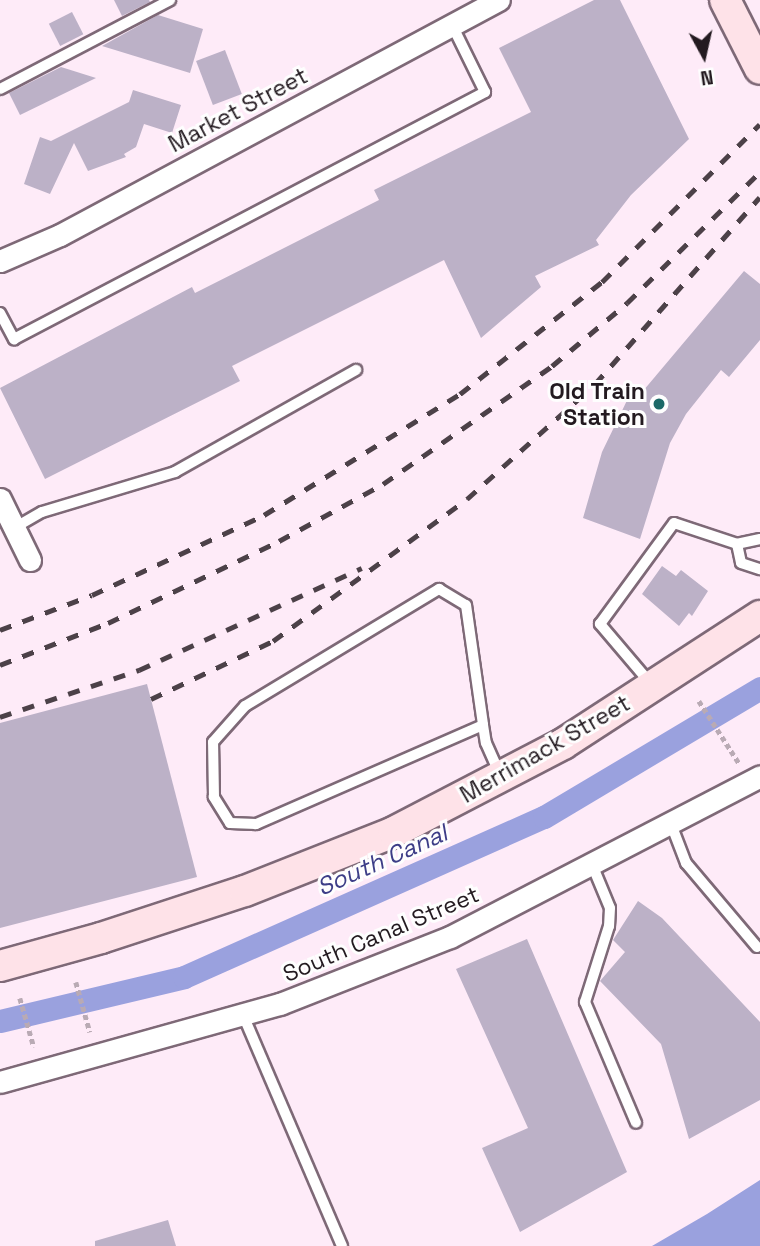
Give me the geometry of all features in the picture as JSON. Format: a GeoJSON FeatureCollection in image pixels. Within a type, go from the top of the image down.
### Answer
{"type":"FeatureCollection","features":[{"type":"Feature","properties":{"kind":"main road"},"geometry":{"type":"LineString","coordinates":[[725,0],[760,69]]}},
{"type":"Feature","properties":{"kind":"main road","name":"Merrimack Street"},"geometry":{"type":"LineString","coordinates":[[0,966],[245,891],[394,832],[501,778],[653,686],[760,616]]}},
{"type":"Feature","properties":{"kind":"street","name":"Market Street"},"geometry":{"type":"LineString","coordinates":[[0,261],[60,235],[499,0]]}},
{"type":"Feature","properties":{"kind":"street"},"geometry":{"type":"LineString","coordinates":[[0,499],[30,560]]}},
{"type":"Feature","properties":{"kind":"street","name":"South Canal Street"},"geometry":{"type":"LineString","coordinates":[[0,1082],[243,1015],[450,937],[593,867],[760,776]]}},
{"type":"Feature","properties":{"kind":"lane"},"geometry":{"type":"LineString","coordinates":[[0,89],[170,0]]}},
{"type":"Feature","properties":{"kind":"lane"},"geometry":{"type":"LineString","coordinates":[[0,313],[14,339],[485,92],[452,25]]}},
{"type":"Feature","properties":{"kind":"lane"},"geometry":{"type":"LineString","coordinates":[[14,528],[42,512],[175,472],[356,370]]}},
{"type":"Feature","properties":{"kind":"lane"},"geometry":{"type":"LineString","coordinates":[[653,686],[600,624],[674,523],[737,544],[760,539]]}},
{"type":"Feature","properties":{"kind":"lane"},"geometry":{"type":"LineString","coordinates":[[737,544],[741,563],[760,569]]}},
{"type":"Feature","properties":{"kind":"lane"},"geometry":{"type":"LineString","coordinates":[[483,725],[256,824],[230,823],[214,797],[213,742],[245,706],[439,589],[466,604],[483,725],[501,778]]}},
{"type":"Feature","properties":{"kind":"lane"},"geometry":{"type":"LineString","coordinates":[[671,824],[686,863],[757,947]]}},
{"type":"Feature","properties":{"kind":"lane"},"geometry":{"type":"LineString","coordinates":[[593,867],[610,908],[609,926],[585,1002],[636,1123]]}},
{"type":"Feature","properties":{"kind":"lane"},"geometry":{"type":"LineString","coordinates":[[243,1015],[342,1246]]}},
{"type":"Feature","properties":{"kind":"path"},"geometry":{"type":"LineString","coordinates":[[699,702],[740,763]]}},
{"type":"Feature","properties":{"kind":"path"},"geometry":{"type":"LineString","coordinates":[[76,982],[90,1032]]}},
{"type":"Feature","properties":{"kind":"path"},"geometry":{"type":"LineString","coordinates":[[20,998],[34,1047]]}},
{"type":"Feature","properties":{"kind":"water"},"geometry":{"type":"Polygon","coordinates":[[[760,1180],[760,1246],[652,1246],[707,1214],[760,1180]]]}},
{"type":"Feature","properties":{"kind":"building"},"geometry":{"type":"Polygon","coordinates":[[[114,0],[149,0],[150,2],[122,16],[114,0]]]}},
{"type":"Feature","properties":{"kind":"building"},"geometry":{"type":"Polygon","coordinates":[[[594,0],[620,0],[689,139],[631,195],[596,240],[599,245],[535,276],[541,287],[481,338],[444,260],[232,366],[240,381],[45,479],[0,388],[192,287],[195,293],[379,200],[374,190],[531,112],[499,48],[594,0]]]}},
{"type":"Feature","properties":{"kind":"building"},"geometry":{"type":"Polygon","coordinates":[[[72,12],[83,34],[60,46],[49,24],[72,12]]]}},
{"type":"Feature","properties":{"kind":"building"},"geometry":{"type":"Polygon","coordinates":[[[158,15],[203,29],[190,73],[102,46],[158,15]]]}},
{"type":"Feature","properties":{"kind":"building"},"geometry":{"type":"Polygon","coordinates":[[[225,50],[242,94],[213,105],[196,61],[225,50]]]}},
{"type":"Feature","properties":{"kind":"building"},"geometry":{"type":"Polygon","coordinates":[[[61,67],[96,78],[20,115],[9,93],[61,67]]]}},
{"type":"Feature","properties":{"kind":"building"},"geometry":{"type":"Polygon","coordinates":[[[133,90],[181,105],[172,133],[144,124],[136,147],[124,154],[126,157],[88,171],[74,143],[50,194],[24,184],[40,137],[51,141],[129,102],[133,90]]]}},
{"type":"Feature","properties":{"kind":"building","name":"Old Train Station"},"geometry":{"type":"Polygon","coordinates":[[[744,271],[760,284],[760,340],[729,377],[721,370],[686,414],[670,443],[640,539],[583,518],[602,452],[634,386],[643,391],[744,271]]]}},
{"type":"Feature","properties":{"kind":"building"},"geometry":{"type":"Polygon","coordinates":[[[662,566],[676,576],[681,570],[708,591],[692,616],[689,613],[679,626],[642,594],[662,566]]]}},
{"type":"Feature","properties":{"kind":"building"},"geometry":{"type":"Polygon","coordinates":[[[147,684],[197,877],[0,928],[0,723],[147,684]]]}},
{"type":"Feature","properties":{"kind":"building"},"geometry":{"type":"Polygon","coordinates":[[[638,901],[662,918],[760,1022],[760,1100],[689,1139],[661,1044],[600,981],[625,952],[613,940],[638,901]]]}},
{"type":"Feature","properties":{"kind":"building"},"geometry":{"type":"Polygon","coordinates":[[[527,939],[627,1172],[520,1232],[482,1148],[528,1128],[456,969],[527,939]]]}},
{"type":"Feature","properties":{"kind":"building"},"geometry":{"type":"Polygon","coordinates":[[[168,1220],[176,1246],[95,1246],[95,1241],[168,1220]]]}},
{"type":"Feature","properties":{"kind":"waterway","name":"South Canal"},"geometry":{"type":"LineString","coordinates":[[0,1021],[184,977],[544,817],[760,688]]}},
{"type":"Feature","properties":{"kind":"railway"},"geometry":{"type":"LineString","coordinates":[[0,630],[92,595],[264,515],[460,394],[602,282],[760,124]]}},
{"type":"Feature","properties":{"kind":"railway"},"geometry":{"type":"LineString","coordinates":[[0,665],[108,623],[279,541],[383,484],[552,366],[627,303],[760,172]]}},
{"type":"Feature","properties":{"kind":"railway"},"geometry":{"type":"LineString","coordinates":[[151,699],[273,641],[467,499],[595,384],[760,197]]}},
{"type":"Feature","properties":{"kind":"railway"},"geometry":{"type":"LineString","coordinates":[[0,717],[139,670],[362,568]]}},
{"type":"Feature","properties":{"kind":"place","name":"Old Train Station"},"geometry":{"type":"Point","coordinates":[659,404]}}]}
